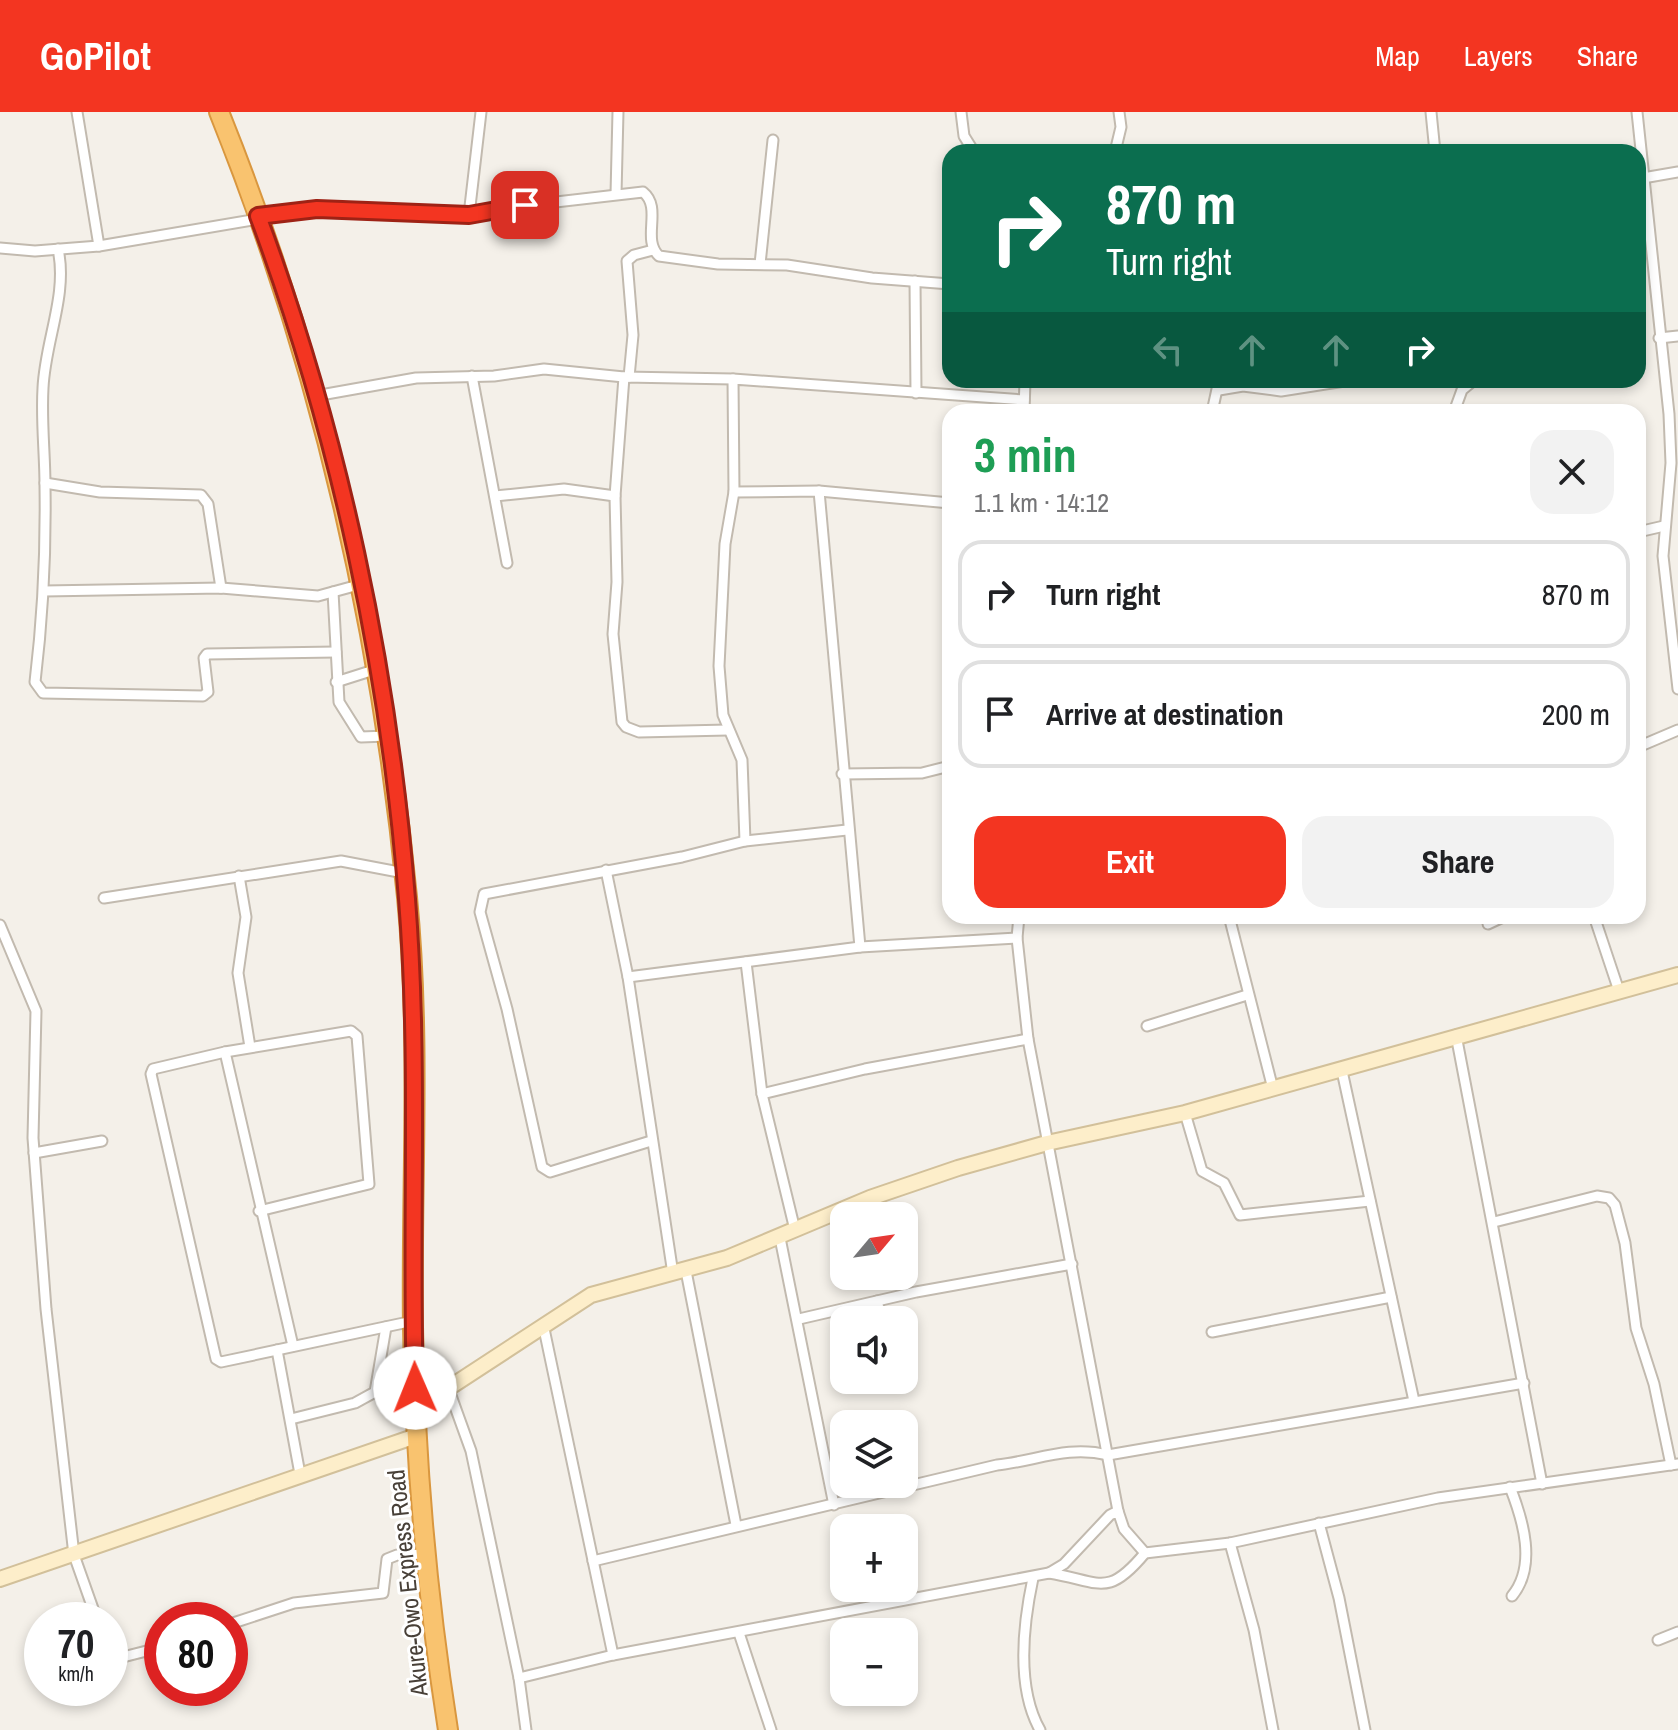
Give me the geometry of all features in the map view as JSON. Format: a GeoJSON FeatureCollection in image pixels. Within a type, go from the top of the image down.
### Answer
{"type":"FeatureCollection","features":[{"type":"Feature","properties":{"kind":"highway","name":"Akure-Owo Express Road"},"geometry":{"type":"LineString","coordinates":[[219,112],[258,216],[315,396],[362,584],[387,736],[404,873],[415,1093],[413,1321],[416,1436],[425,1554],[448,1730]]}},
{"type":"Feature","properties":{"kind":"street"},"geometry":{"type":"LineString","coordinates":[[77,112],[99,246]]}},
{"type":"Feature","properties":{"kind":"street"},"geometry":{"type":"LineString","coordinates":[[469,215],[481,112]]}},
{"type":"Feature","properties":{"kind":"street"},"geometry":{"type":"LineString","coordinates":[[616,194],[618,112]]}},
{"type":"Feature","properties":{"kind":"street"},"geometry":{"type":"LineString","coordinates":[[961,112],[964,136],[969,144]]}},
{"type":"Feature","properties":{"kind":"street"},"geometry":{"type":"LineString","coordinates":[[1117,144],[1121,127],[1119,112]]}},
{"type":"Feature","properties":{"kind":"street"},"geometry":{"type":"LineString","coordinates":[[1431,112],[1434,144]]}},
{"type":"Feature","properties":{"kind":"street"},"geometry":{"type":"LineString","coordinates":[[1637,112],[1640,144]]}},
{"type":"Feature","properties":{"kind":"street"},"geometry":{"type":"LineString","coordinates":[[760,264],[773,140]]}},
{"type":"Feature","properties":{"kind":"street"},"geometry":{"type":"LineString","coordinates":[[1646,177],[1678,172]]}},
{"type":"Feature","properties":{"kind":"street"},"geometry":{"type":"LineString","coordinates":[[0,248],[99,246],[258,216],[317,209],[469,215],[643,192],[648,196],[653,250],[659,256],[706,263],[760,264],[942,283]]}},
{"type":"Feature","properties":{"kind":"street"},"geometry":{"type":"LineString","coordinates":[[1646,208],[1670,437],[1663,556],[1678,689]]}},
{"type":"Feature","properties":{"kind":"street"},"geometry":{"type":"LineString","coordinates":[[62,267],[75,247]]}},
{"type":"Feature","properties":{"kind":"street"},"geometry":{"type":"LineString","coordinates":[[58,249],[62,267],[43,381],[44,591],[35,682],[43,693],[203,696],[208,692],[204,658],[207,654],[336,652]]}},
{"type":"Feature","properties":{"kind":"street"},"geometry":{"type":"LineString","coordinates":[[653,250],[634,255],[627,261],[633,335],[615,496],[617,582],[613,634],[622,722],[631,731],[639,732],[728,730]]}},
{"type":"Feature","properties":{"kind":"street"},"geometry":{"type":"LineString","coordinates":[[915,281],[916,393]]}},
{"type":"Feature","properties":{"kind":"street"},"geometry":{"type":"LineString","coordinates":[[1659,338],[1678,336]]}},
{"type":"Feature","properties":{"kind":"street"},"geometry":{"type":"LineString","coordinates":[[315,396],[416,378],[551,369],[627,377],[733,379],[1024,400]]}},
{"type":"Feature","properties":{"kind":"street"},"geometry":{"type":"LineString","coordinates":[[472,376],[507,563]]}},
{"type":"Feature","properties":{"kind":"street"},"geometry":{"type":"LineString","coordinates":[[733,379],[734,492],[725,544],[719,666],[728,730],[742,760],[745,841]]}},
{"type":"Feature","properties":{"kind":"street"},"geometry":{"type":"LineString","coordinates":[[1024,404],[1025,388]]}},
{"type":"Feature","properties":{"kind":"street"},"geometry":{"type":"LineString","coordinates":[[1258,388],[1281,391],[1300,388]]}},
{"type":"Feature","properties":{"kind":"street"},"geometry":{"type":"LineString","coordinates":[[45,483],[100,492],[201,495],[208,504],[221,588]]}},
{"type":"Feature","properties":{"kind":"street"},"geometry":{"type":"LineString","coordinates":[[495,496],[564,489],[615,496]]}},
{"type":"Feature","properties":{"kind":"street"},"geometry":{"type":"LineString","coordinates":[[734,492],[819,491],[942,502]]}},
{"type":"Feature","properties":{"kind":"street"},"geometry":{"type":"LineString","coordinates":[[819,491],[827,591],[837,658],[842,774],[860,947]]}},
{"type":"Feature","properties":{"kind":"street"},"geometry":{"type":"LineString","coordinates":[[1646,530],[1664,526]]}},
{"type":"Feature","properties":{"kind":"street"},"geometry":{"type":"LineString","coordinates":[[44,591],[221,588],[294,597],[333,592],[362,584]]}},
{"type":"Feature","properties":{"kind":"street"},"geometry":{"type":"LineString","coordinates":[[333,592],[339,702],[357,734],[367,739],[387,736]]}},
{"type":"Feature","properties":{"kind":"street"},"geometry":{"type":"LineString","coordinates":[[336,682],[377,669]]}},
{"type":"Feature","properties":{"kind":"street"},"geometry":{"type":"LineString","coordinates":[[1646,744],[1678,730]]}},
{"type":"Feature","properties":{"kind":"street"},"geometry":{"type":"LineString","coordinates":[[842,774],[922,773],[942,768]]}},
{"type":"Feature","properties":{"kind":"street"},"geometry":{"type":"LineString","coordinates":[[651,1141],[550,1172],[542,1167],[507,1009],[480,912],[480,900],[491,891],[745,841],[847,830]]}},
{"type":"Feature","properties":{"kind":"street"},"geometry":{"type":"LineString","coordinates":[[104,898],[351,861],[404,873]]}},
{"type":"Feature","properties":{"kind":"street"},"geometry":{"type":"LineString","coordinates":[[606,870],[628,977],[651,1141],[736,1525]]}},
{"type":"Feature","properties":{"kind":"street"},"geometry":{"type":"LineString","coordinates":[[239,876],[246,917],[238,973],[250,1047]]}},
{"type":"Feature","properties":{"kind":"street"},"geometry":{"type":"LineString","coordinates":[[1018,924],[1017,938],[1028,1039],[1118,1511],[1124,1529],[1145,1553]]}},
{"type":"Feature","properties":{"kind":"street"},"geometry":{"type":"LineString","coordinates":[[1231,924],[1273,1089]]}},
{"type":"Feature","properties":{"kind":"street"},"geometry":{"type":"LineString","coordinates":[[1597,924],[1619,991]]}},
{"type":"Feature","properties":{"kind":"street"},"geometry":{"type":"LineString","coordinates":[[0,925],[36,1011],[34,1153],[46,1309],[74,1555],[91,1602]]}},
{"type":"Feature","properties":{"kind":"street"},"geometry":{"type":"LineString","coordinates":[[628,977],[860,947],[1017,938]]}},
{"type":"Feature","properties":{"kind":"street"},"geometry":{"type":"LineString","coordinates":[[746,962],[762,1094],[795,1230]]}},
{"type":"Feature","properties":{"kind":"street"},"geometry":{"type":"LineString","coordinates":[[415,1410],[543,1324],[601,1291],[680,1273],[780,1238],[943,1173],[1047,1143],[1185,1113],[1342,1071],[1456,1035],[1678,975]]}},
{"type":"Feature","properties":{"kind":"street"},"geometry":{"type":"LineString","coordinates":[[1147,1026],[1247,995]]}},
{"type":"Feature","properties":{"kind":"street"},"geometry":{"type":"LineString","coordinates":[[259,1211],[365,1187],[371,1181],[357,1036],[351,1031],[225,1052],[153,1069],[151,1074],[212,1354],[221,1362],[413,1321]]}},
{"type":"Feature","properties":{"kind":"street"},"geometry":{"type":"LineString","coordinates":[[1456,1035],[1542,1484]]}},
{"type":"Feature","properties":{"kind":"street"},"geometry":{"type":"LineString","coordinates":[[762,1094],[865,1069],[1028,1039]]}},
{"type":"Feature","properties":{"kind":"street"},"geometry":{"type":"LineString","coordinates":[[225,1052],[259,1211],[293,1346]]}},
{"type":"Feature","properties":{"kind":"street"},"geometry":{"type":"LineString","coordinates":[[1342,1071],[1414,1401]]}},
{"type":"Feature","properties":{"kind":"street"},"geometry":{"type":"LineString","coordinates":[[1185,1113],[1202,1171],[1224,1183],[1240,1215],[1370,1201]]}},
{"type":"Feature","properties":{"kind":"street"},"geometry":{"type":"LineString","coordinates":[[34,1153],[102,1141]]}},
{"type":"Feature","properties":{"kind":"street"},"geometry":{"type":"LineString","coordinates":[[1049,1573],[1091,1583],[1114,1583],[1128,1573],[1145,1553],[1230,1543],[1398,1505],[1674,1464],[1636,1328],[1625,1243],[1615,1205],[1609,1198],[1597,1196],[1494,1222]]}},
{"type":"Feature","properties":{"kind":"street"},"geometry":{"type":"LineString","coordinates":[[780,1238],[799,1319],[834,1505]]}},
{"type":"Feature","properties":{"kind":"street"},"geometry":{"type":"LineString","coordinates":[[799,1319],[1072,1264]]}},
{"type":"Feature","properties":{"kind":"street"},"geometry":{"type":"LineString","coordinates":[[1212,1332],[1391,1297]]}},
{"type":"Feature","properties":{"kind":"street"},"geometry":{"type":"LineString","coordinates":[[877,1301],[878,1306]]}},
{"type":"Feature","properties":{"kind":"street"},"geometry":{"type":"LineString","coordinates":[[543,1324],[613,1655]]}},
{"type":"Feature","properties":{"kind":"street"},"geometry":{"type":"LineString","coordinates":[[291,1419],[355,1403],[375,1392],[386,1327]]}},
{"type":"Feature","properties":{"kind":"street"},"geometry":{"type":"LineString","coordinates":[[277,1350],[300,1474]]}},
{"type":"Feature","properties":{"kind":"street"},"geometry":{"type":"LineString","coordinates":[[593,1561],[997,1465],[1029,1461],[1058,1451],[1084,1449],[1108,1455],[1524,1383]]}},
{"type":"Feature","properties":{"kind":"street"},"geometry":{"type":"LineString","coordinates":[[449,1390],[471,1451],[519,1678],[526,1730]]}},
{"type":"Feature","properties":{"kind":"street"},"geometry":{"type":"LineString","coordinates":[[0,1579],[416,1436]]}},
{"type":"Feature","properties":{"kind":"street"},"geometry":{"type":"LineString","coordinates":[[1510,1487],[1520,1514],[1527,1555],[1521,1585],[1512,1596]]}},
{"type":"Feature","properties":{"kind":"street"},"geometry":{"type":"LineString","coordinates":[[519,1678],[613,1655],[1033,1578],[1064,1564],[1110,1515],[1118,1511]]}},
{"type":"Feature","properties":{"kind":"street"},"geometry":{"type":"LineString","coordinates":[[1319,1523],[1339,1598],[1365,1730]]}},
{"type":"Feature","properties":{"kind":"street"},"geometry":{"type":"LineString","coordinates":[[1230,1543],[1254,1630],[1273,1730]]}},
{"type":"Feature","properties":{"kind":"street"},"geometry":{"type":"LineString","coordinates":[[248,1618],[294,1603],[383,1593],[387,1559],[425,1554]]}},
{"type":"Feature","properties":{"kind":"street"},"geometry":{"type":"LineString","coordinates":[[1033,1578],[1027,1604],[1025,1668],[1028,1697],[1040,1730]]}},
{"type":"Feature","properties":{"kind":"street"},"geometry":{"type":"LineString","coordinates":[[1658,1640],[1678,1632]]}},
{"type":"Feature","properties":{"kind":"street"},"geometry":{"type":"LineString","coordinates":[[739,1633],[770,1730]]}},
{"type":"Feature","properties":{"kind":"route"},"geometry":{"type":"LineString","coordinates":[[415,1388],[415,1093],[407,896],[399,813],[362,584],[315,396],[258,216],[317,209],[469,215],[525,205]]}}]}
